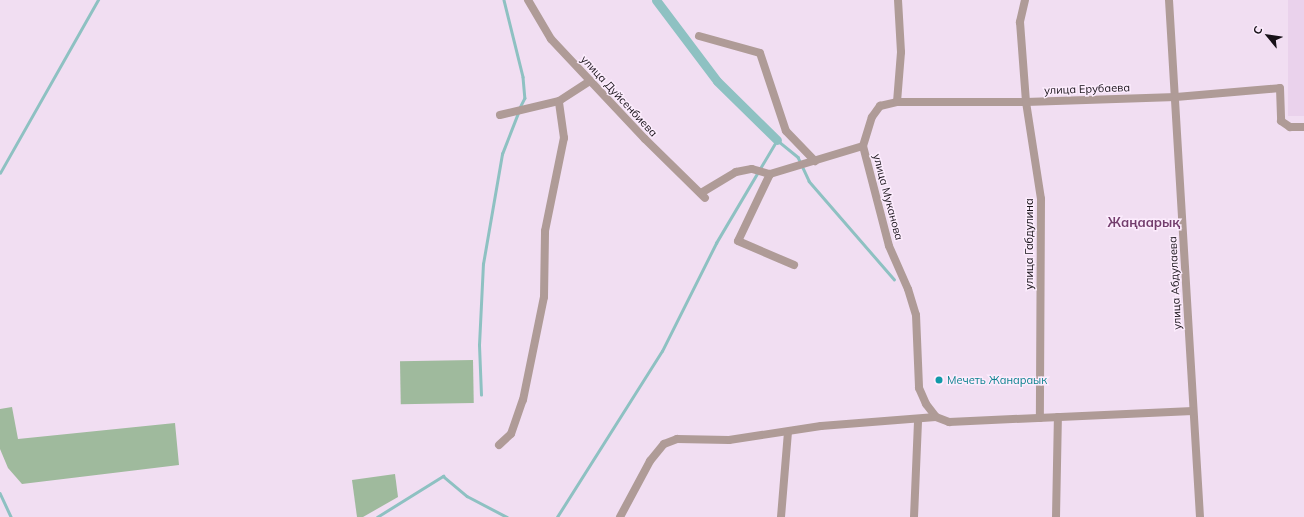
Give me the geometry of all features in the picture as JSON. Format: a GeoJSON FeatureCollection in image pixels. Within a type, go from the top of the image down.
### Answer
{"type":"FeatureCollection","features":[{"type":"Feature","properties":{"kind":"street","name":"улица Дуйсенбиева"},"geometry":{"type":"LineString","coordinates":[[528,0],[551,39],[703,196],[736,172],[752,168],[770,174]]}},
{"type":"Feature","properties":{"kind":"street"},"geometry":{"type":"LineString","coordinates":[[897,102],[901,52],[898,0]]}},
{"type":"Feature","properties":{"kind":"street","name":"улица Габдулина"},"geometry":{"type":"LineString","coordinates":[[1025,0],[1020,22],[1026,102],[1041,199],[1040,418]]}},
{"type":"Feature","properties":{"kind":"street","name":"улица Абдулаева"},"geometry":{"type":"LineString","coordinates":[[1169,0],[1200,517]]}},
{"type":"Feature","properties":{"kind":"street"},"geometry":{"type":"LineString","coordinates":[[699,36],[760,53],[786,131],[815,161]]}},
{"type":"Feature","properties":{"kind":"street"},"geometry":{"type":"LineString","coordinates":[[500,115],[559,101],[590,81]]}},
{"type":"Feature","properties":{"kind":"street","name":"улица Ерубаева"},"geometry":{"type":"LineString","coordinates":[[863,146],[872,117],[880,106],[897,102],[1026,102],[1176,97],[1280,88],[1281,121],[1290,127],[1304,127]]}},
{"type":"Feature","properties":{"kind":"street"},"geometry":{"type":"LineString","coordinates":[[499,446],[511,434],[523,400],[544,297],[545,231],[564,138],[559,101]]}},
{"type":"Feature","properties":{"kind":"street","name":"улица Муканова"},"geometry":{"type":"LineString","coordinates":[[770,174],[863,146],[889,246],[908,290],[916,315],[919,388],[926,404],[936,417]]}},
{"type":"Feature","properties":{"kind":"street"},"geometry":{"type":"LineString","coordinates":[[770,174],[738,241],[794,266]]}},
{"type":"Feature","properties":{"kind":"street"},"geometry":{"type":"LineString","coordinates":[[620,517],[650,461],[664,444],[677,439],[728,440],[821,426],[918,420],[936,417],[948,422],[1193,411]]}},
{"type":"Feature","properties":{"kind":"street"},"geometry":{"type":"LineString","coordinates":[[1056,517],[1058,417]]}},
{"type":"Feature","properties":{"kind":"street"},"geometry":{"type":"LineString","coordinates":[[914,517],[918,420]]}},
{"type":"Feature","properties":{"kind":"street"},"geometry":{"type":"LineString","coordinates":[[781,517],[788,432]]}},
{"type":"Feature","properties":{"kind":"shaded area"},"geometry":{"type":"Polygon","coordinates":[[[1288,0],[1304,0],[1304,116],[1288,116],[1288,0]]]}},
{"type":"Feature","properties":{"kind":"green space"},"geometry":{"type":"Polygon","coordinates":[[[473,360],[474,403],[401,404],[400,361],[473,360]]]}},
{"type":"Feature","properties":{"kind":"green space"},"geometry":{"type":"Polygon","coordinates":[[[12,407],[18,439],[175,423],[179,465],[22,484],[8,468],[0,449],[0,409],[12,407]]]}},
{"type":"Feature","properties":{"kind":"green space"},"geometry":{"type":"Polygon","coordinates":[[[395,474],[398,497],[363,517],[357,517],[352,480],[395,474]]]}},
{"type":"Feature","properties":{"kind":"waterway"},"geometry":{"type":"LineString","coordinates":[[0,173],[98,0]]}},
{"type":"Feature","properties":{"kind":"waterway"},"geometry":{"type":"LineString","coordinates":[[504,0],[523,77],[525,98],[520,108]]}},
{"type":"Feature","properties":{"kind":"waterway"},"geometry":{"type":"LineString","coordinates":[[656,0],[717,81],[777,140]]}},
{"type":"Feature","properties":{"kind":"waterway"},"geometry":{"type":"LineString","coordinates":[[481,395],[479,345],[483,264],[502,154],[518,113]]}},
{"type":"Feature","properties":{"kind":"waterway"},"geometry":{"type":"LineString","coordinates":[[557,517],[662,351],[716,243],[777,140],[798,157],[809,181],[894,279]]}},
{"type":"Feature","properties":{"kind":"waterway"},"geometry":{"type":"LineString","coordinates":[[377,517],[443,476],[467,496],[507,517]]}},
{"type":"Feature","properties":{"kind":"waterway"},"geometry":{"type":"LineString","coordinates":[[0,493],[11,517]]}},
{"type":"Feature","properties":{"kind":"place","name":"Мечеть Жанараык"},"geometry":{"type":"Point","coordinates":[939,380]}},
{"type":"Feature","properties":{"kind":"district","name":"Жаңаарық"},"geometry":{"type":"Point","coordinates":[1144,222]}}]}
